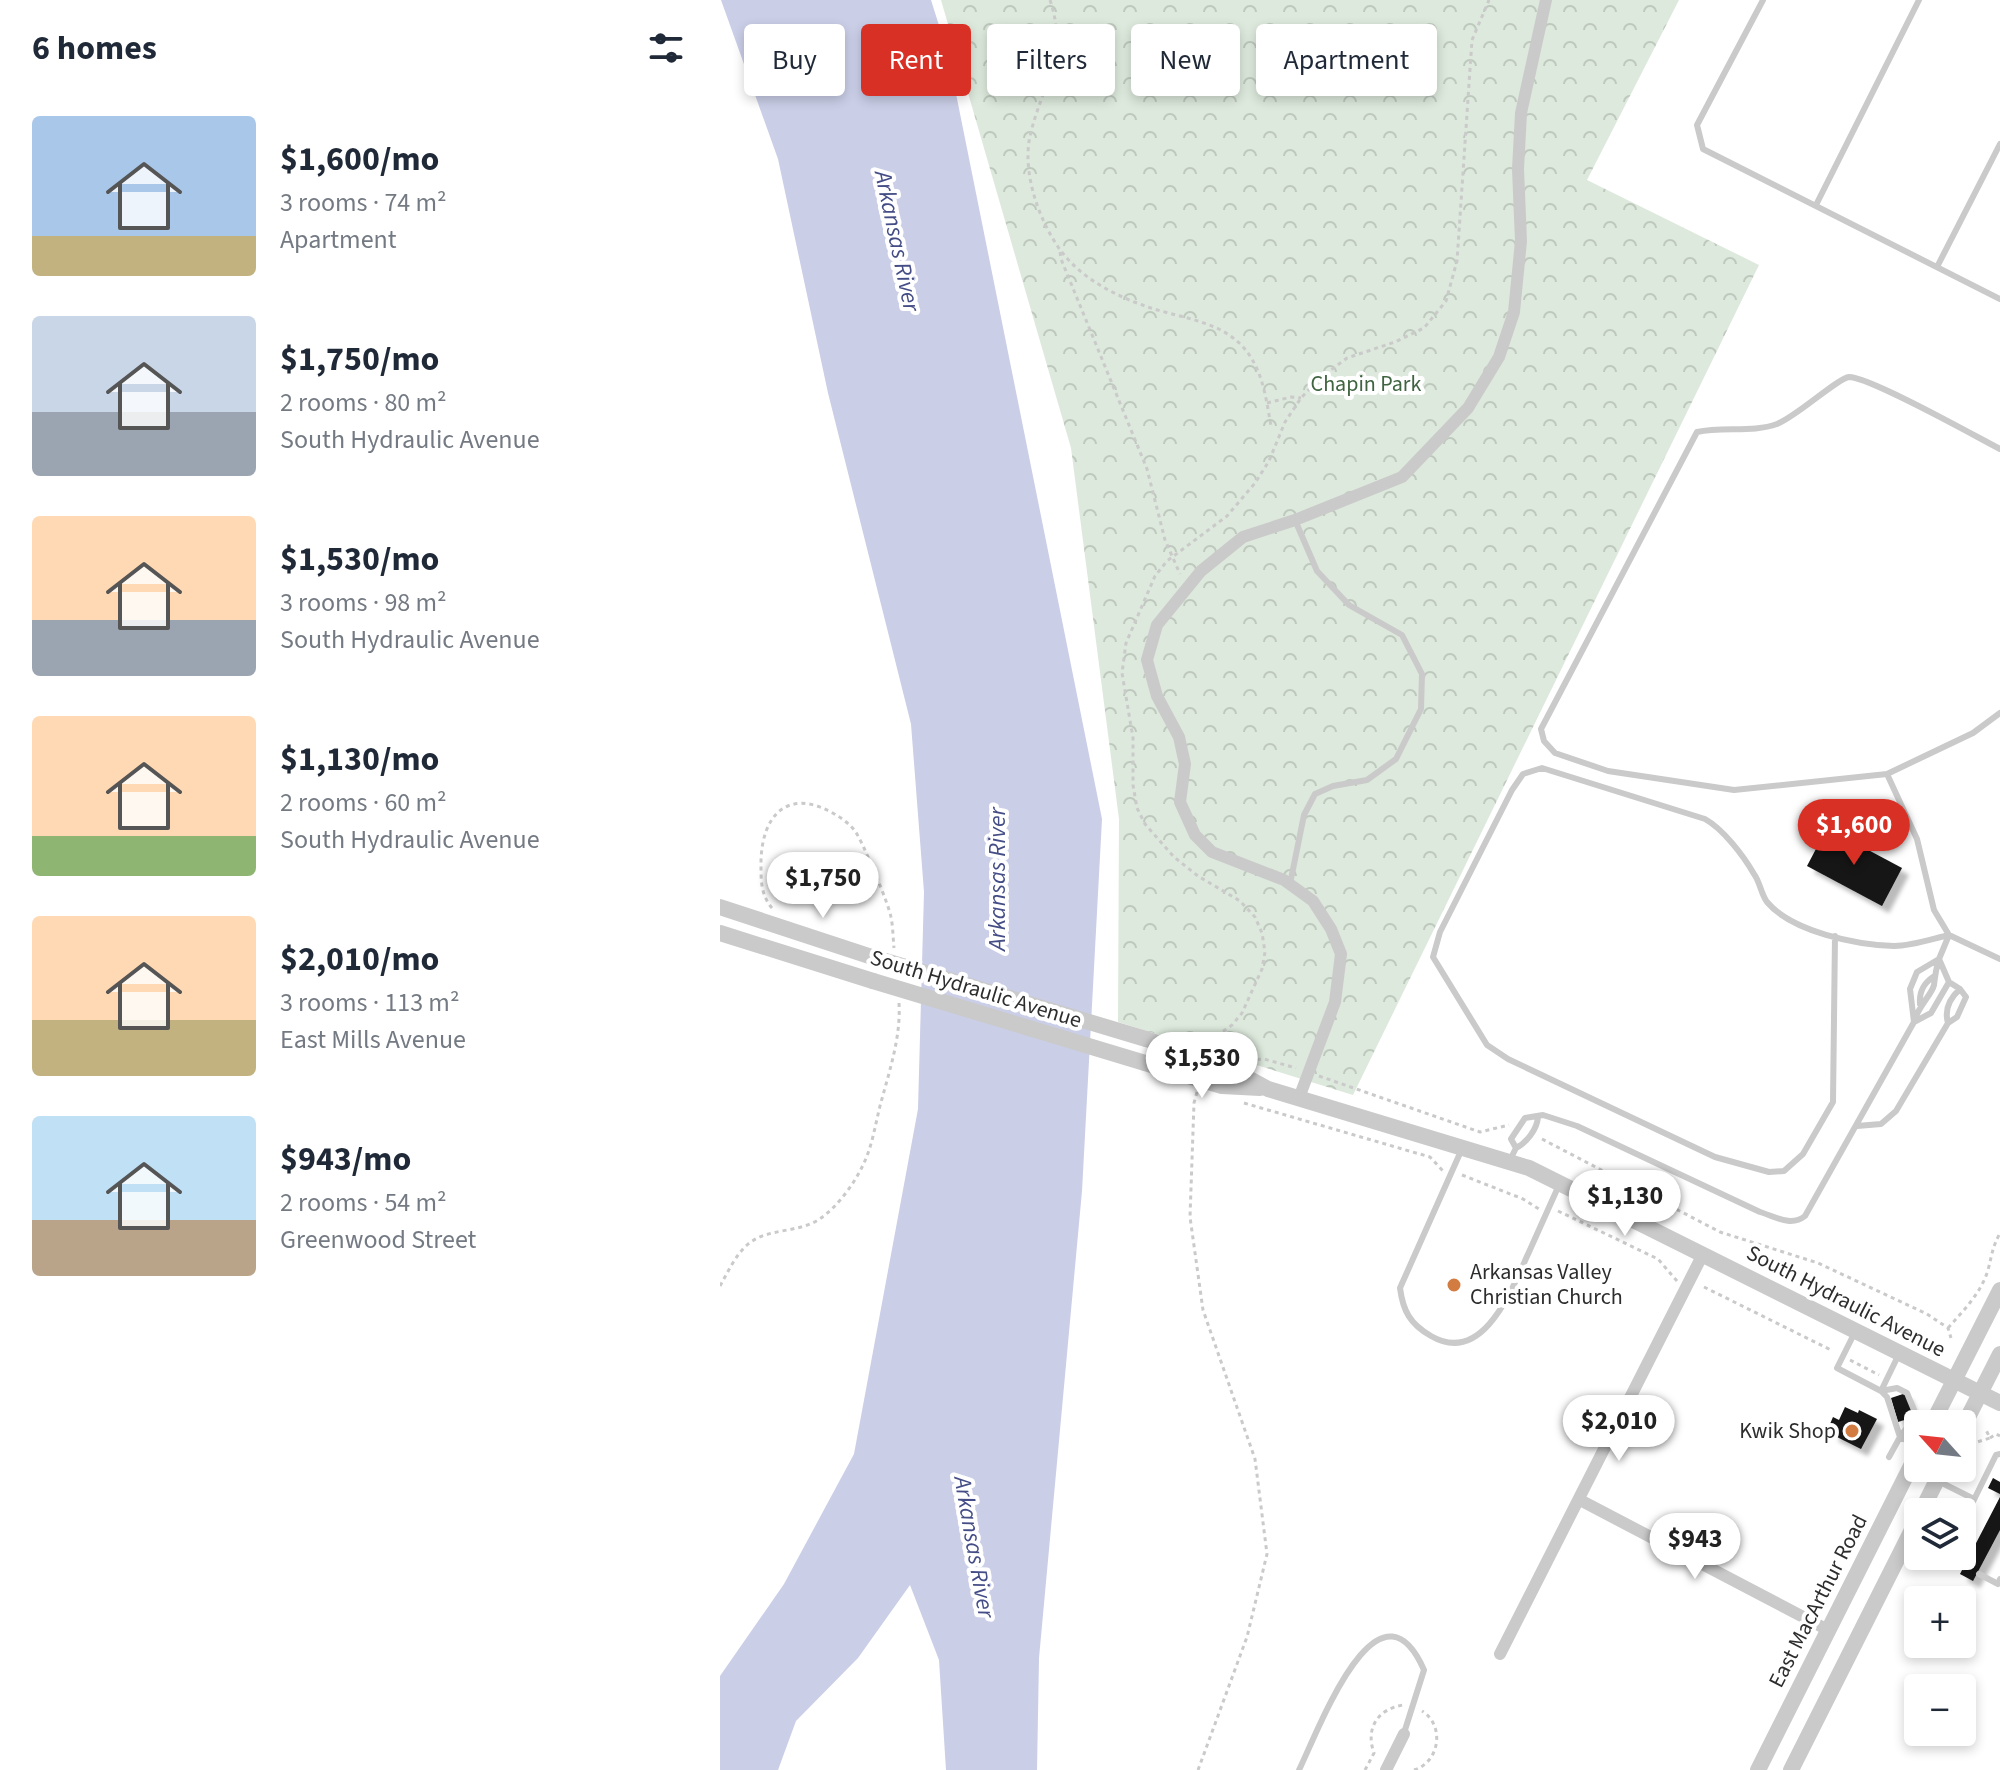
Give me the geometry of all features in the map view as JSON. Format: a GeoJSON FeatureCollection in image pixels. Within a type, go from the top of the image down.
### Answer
{"type":"FeatureCollection","features":[{"type":"Feature","properties":{"kind":"street"},"geometry":{"type":"LineString","coordinates":[[1299,1098],[1335,1002],[1341,954],[1331,929],[1313,901],[1290,884],[1212,852],[1195,835],[1180,802],[1185,764],[1179,737],[1157,696],[1147,660],[1157,625],[1201,571],[1243,537],[1295,520],[1402,477],[1468,408],[1499,357],[1514,312],[1521,241],[1518,169],[1521,113],[1546,0]]}},
{"type":"Feature","properties":{"kind":"street","name":"South Hydraulic Avenue"},"geometry":{"type":"LineString","coordinates":[[720,907],[872,957],[1146,1039],[1224,1065],[1268,1089],[1463,1148],[1512,1155],[1529,1168],[2000,1403]]}},
{"type":"Feature","properties":{"kind":"street","name":"South Hydraulic Avenue"},"geometry":{"type":"LineString","coordinates":[[720,933],[1222,1086],[1268,1089]]}},
{"type":"Feature","properties":{"kind":"street"},"geometry":{"type":"LineString","coordinates":[[1500,1654],[1703,1254]]}},
{"type":"Feature","properties":{"kind":"street"},"geometry":{"type":"LineString","coordinates":[[1939,1410],[2000,1290]]}},
{"type":"Feature","properties":{"kind":"street"},"geometry":{"type":"LineString","coordinates":[[1972,1410],[2000,1354]]}},
{"type":"Feature","properties":{"kind":"street","name":"East MacArthur Road"},"geometry":{"type":"LineString","coordinates":[[1758,1770],[1904,1477]]}},
{"type":"Feature","properties":{"kind":"street"},"geometry":{"type":"LineString","coordinates":[[1580,1500],[1828,1630]]}},
{"type":"Feature","properties":{"kind":"street"},"geometry":{"type":"LineString","coordinates":[[1791,1770],[1904,1548]]}},
{"type":"Feature","properties":{"kind":"street"},"geometry":{"type":"LineString","coordinates":[[1386,1770],[1404,1734]]}},
{"type":"Feature","properties":{"kind":"lane"},"geometry":{"type":"LineString","coordinates":[[1763,0],[1697,125],[1703,149],[2000,299]]}},
{"type":"Feature","properties":{"kind":"lane"},"geometry":{"type":"LineString","coordinates":[[1816,205],[1919,0]]}},
{"type":"Feature","properties":{"kind":"lane"},"geometry":{"type":"LineString","coordinates":[[1937,267],[2000,146]]}},
{"type":"Feature","properties":{"kind":"lane"},"geometry":{"type":"LineString","coordinates":[[2000,449],[1893,394],[1852,377],[1840,379],[1811,404],[1776,425],[1713,428],[1697,432],[1541,729],[1544,741],[1555,753],[1608,771],[1734,790],[1887,774],[1973,733],[2000,713]]}},
{"type":"Feature","properties":{"kind":"lane"},"geometry":{"type":"LineString","coordinates":[[1290,884],[1304,815],[1315,794],[1333,786],[1367,780],[1396,759],[1421,709],[1422,674],[1402,635],[1349,605],[1317,571],[1295,520]]}},
{"type":"Feature","properties":{"kind":"lane"},"geometry":{"type":"LineString","coordinates":[[1835,936],[1833,1102],[1803,1154],[1784,1171],[1769,1172],[1715,1157],[1508,1059],[1487,1045],[1433,957],[1440,932],[1512,790],[1523,774],[1542,768],[1714,824],[1755,875],[1767,902],[1800,926],[1860,942],[1897,946],[1949,935]]}},
{"type":"Feature","properties":{"kind":"lane"},"geometry":{"type":"LineString","coordinates":[[1887,774],[1917,839],[1934,910],[1949,935],[2000,959]]}},
{"type":"Feature","properties":{"kind":"lane"},"geometry":{"type":"LineString","coordinates":[[1512,1155],[1511,1139],[1517,1128],[1525,1118],[1543,1115],[1577,1126],[1760,1212],[1798,1222],[1805,1216],[1857,1126],[1914,1022],[1920,1004],[1934,985],[1933,977],[1949,935]]}},
{"type":"Feature","properties":{"kind":"lane"},"geometry":{"type":"LineString","coordinates":[[1857,1126],[1881,1124],[1896,1111],[1948,1023],[1957,1017],[1966,997],[1949,982],[1939,959]]}},
{"type":"Feature","properties":{"kind":"lane"},"geometry":{"type":"LineString","coordinates":[[1914,1022],[1910,989],[1917,972],[1939,959]]}},
{"type":"Feature","properties":{"kind":"lane"},"geometry":{"type":"LineString","coordinates":[[1914,1022],[1931,1013],[1949,982]]}},
{"type":"Feature","properties":{"kind":"lane"},"geometry":{"type":"LineString","coordinates":[[1948,1023],[1945,1013],[1952,996],[1960,989]]}},
{"type":"Feature","properties":{"kind":"lane"},"geometry":{"type":"LineString","coordinates":[[1512,1155],[1538,1125],[1538,1117]]}},
{"type":"Feature","properties":{"kind":"lane"},"geometry":{"type":"LineString","coordinates":[[1463,1148],[1400,1288],[1403,1308],[1415,1326],[1436,1339],[1455,1343],[1473,1337],[1489,1326],[1505,1303],[1560,1183]]}},
{"type":"Feature","properties":{"kind":"lane"},"geometry":{"type":"LineString","coordinates":[[1855,1330],[1837,1368],[1887,1397],[1900,1437],[1904,1440]]}},
{"type":"Feature","properties":{"kind":"lane"},"geometry":{"type":"LineString","coordinates":[[1881,1391],[1900,1353]]}},
{"type":"Feature","properties":{"kind":"lane"},"geometry":{"type":"LineString","coordinates":[[1881,1391],[1897,1388],[1907,1393],[1916,1415],[1889,1457]]}},
{"type":"Feature","properties":{"kind":"lane"},"geometry":{"type":"LineString","coordinates":[[1974,1498],[1996,1455],[2000,1454]]}},
{"type":"Feature","properties":{"kind":"lane"},"geometry":{"type":"LineString","coordinates":[[1951,1482],[1973,1498]]}},
{"type":"Feature","properties":{"kind":"lane"},"geometry":{"type":"LineString","coordinates":[[1979,1574],[1998,1584],[2000,1579]]}},
{"type":"Feature","properties":{"kind":"lane"},"geometry":{"type":"LineString","coordinates":[[1299,1770],[1337,1687],[1373,1643],[1390,1635],[1399,1636],[1407,1643],[1424,1670],[1404,1734]]}},
{"type":"Feature","properties":{"kind":"path"},"geometry":{"type":"LineString","coordinates":[[1050,0],[1058,40],[1052,73],[1029,140],[1032,188],[1045,222],[1060,250],[1087,277],[1124,298],[1150,308],[1205,322],[1238,342],[1253,360],[1271,426]]}},
{"type":"Feature","properties":{"kind":"path"},"geometry":{"type":"LineString","coordinates":[[1193,1039],[1216,1036],[1242,1013],[1262,969],[1265,952],[1262,933],[1255,917],[1240,901],[1198,876],[1174,857],[1145,824],[1137,808],[1133,785],[1133,738],[1122,673],[1126,643],[1155,576],[1172,557],[1227,516],[1255,483],[1269,461],[1285,422],[1301,398],[1319,379],[1347,358],[1395,342],[1424,328],[1446,301],[1457,261],[1472,40],[1489,0]]}},
{"type":"Feature","properties":{"kind":"path"},"geometry":{"type":"LineString","coordinates":[[1060,250],[1147,469],[1172,557],[1187,588]]}},
{"type":"Feature","properties":{"kind":"path"},"geometry":{"type":"LineString","coordinates":[[1267,403],[1291,397],[1301,398]]}},
{"type":"Feature","properties":{"kind":"path"},"geometry":{"type":"LineString","coordinates":[[778,911],[765,898],[761,881],[766,826],[783,807],[801,802],[818,805],[843,819],[855,831],[891,914],[895,961]]}},
{"type":"Feature","properties":{"kind":"path"},"geometry":{"type":"LineString","coordinates":[[720,1286],[738,1255],[749,1243],[766,1235],[805,1228],[823,1217],[849,1189],[863,1167],[897,1038],[898,992]]}},
{"type":"Feature","properties":{"kind":"path"},"geometry":{"type":"LineString","coordinates":[[1316,1074],[1480,1132],[1508,1125],[1517,1128]]}},
{"type":"Feature","properties":{"kind":"path"},"geometry":{"type":"LineString","coordinates":[[1198,1770],[1247,1637],[1267,1554],[1255,1459],[1203,1310],[1192,1233],[1194,1103],[1201,1079]]}},
{"type":"Feature","properties":{"kind":"path"},"geometry":{"type":"LineString","coordinates":[[1241,1102],[1430,1157],[1442,1171],[1523,1199],[1537,1209],[1557,1210],[1658,1259],[1675,1281],[1680,1282]]}},
{"type":"Feature","properties":{"kind":"path"},"geometry":{"type":"LineString","coordinates":[[1531,1134],[1720,1232],[1818,1263],[1927,1314],[1948,1328],[1951,1338]]}},
{"type":"Feature","properties":{"kind":"path"},"geometry":{"type":"LineString","coordinates":[[1948,1328],[1975,1298],[1988,1269],[1989,1252],[2000,1233]]}},
{"type":"Feature","properties":{"kind":"path"},"geometry":{"type":"LineString","coordinates":[[1704,1287],[1887,1379]]}},
{"type":"Feature","properties":{"kind":"path"},"geometry":{"type":"LineString","coordinates":[[1986,1430],[1990,1438]]}},
{"type":"Feature","properties":{"kind":"path"},"geometry":{"type":"LineString","coordinates":[[1976,1442],[1996,1434],[2000,1436]]}},
{"type":"Feature","properties":{"kind":"green space","name":"Chapin Park"},"geometry":{"type":"Polygon","coordinates":[[[941,0],[1679,0],[1587,180],[1759,265],[1353,1095],[1118,1022],[1119,819],[1071,448],[969,96],[971,24],[948,24],[941,0]]]}},
{"type":"Feature","properties":{"kind":"water","name":"Arkansas River"},"geometry":{"type":"Polygon","coordinates":[[[721,0],[931,0],[939,24],[861,24],[861,96],[956,96],[1102,819],[1082,1191],[1039,1658],[1037,1770],[946,1770],[939,1660],[910,1585],[858,1658],[796,1721],[778,1770],[720,1770],[720,1676],[784,1584],[854,1454],[918,1109],[924,892],[911,724],[828,393],[778,159],[755,96],[845,96],[845,24],[744,24],[744,64],[721,0]]]}},
{"type":"Feature","properties":{"kind":"building"},"geometry":{"type":"Polygon","coordinates":[[[1827,828],[1902,868],[1882,906],[1807,866],[1827,828]]]}},
{"type":"Feature","properties":{"kind":"building"},"geometry":{"type":"Polygon","coordinates":[[[1906,1393],[1912,1410],[1904,1410],[1904,1420],[1898,1422],[1891,1398],[1906,1393]]]}},
{"type":"Feature","properties":{"kind":"building","name":"Kwik Shop"},"geometry":{"type":"Polygon","coordinates":[[[1845,1407],[1877,1419],[1861,1449],[1831,1434],[1835,1427],[1830,1424],[1833,1417],[1839,1420],[1845,1407]]]}},
{"type":"Feature","properties":{"kind":"building"},"geometry":{"type":"Polygon","coordinates":[[[1993,1478],[2000,1482],[2000,1494],[1988,1488],[1993,1478]]]}},
{"type":"Feature","properties":{"kind":"building"},"geometry":{"type":"Polygon","coordinates":[[[2000,1497],[2000,1530],[1973,1581],[1960,1574],[1962,1570],[1976,1570],[1976,1543],[2000,1497]]]}},
{"type":"Feature","properties":{"kind":"place","name":"Arkansas Valley Christian Church"},"geometry":{"type":"Point","coordinates":[1454,1285]}},
{"type":"Feature","properties":{"kind":"place","name":"Kwik Shop"},"geometry":{"type":"Point","coordinates":[1852,1431]}}]}
